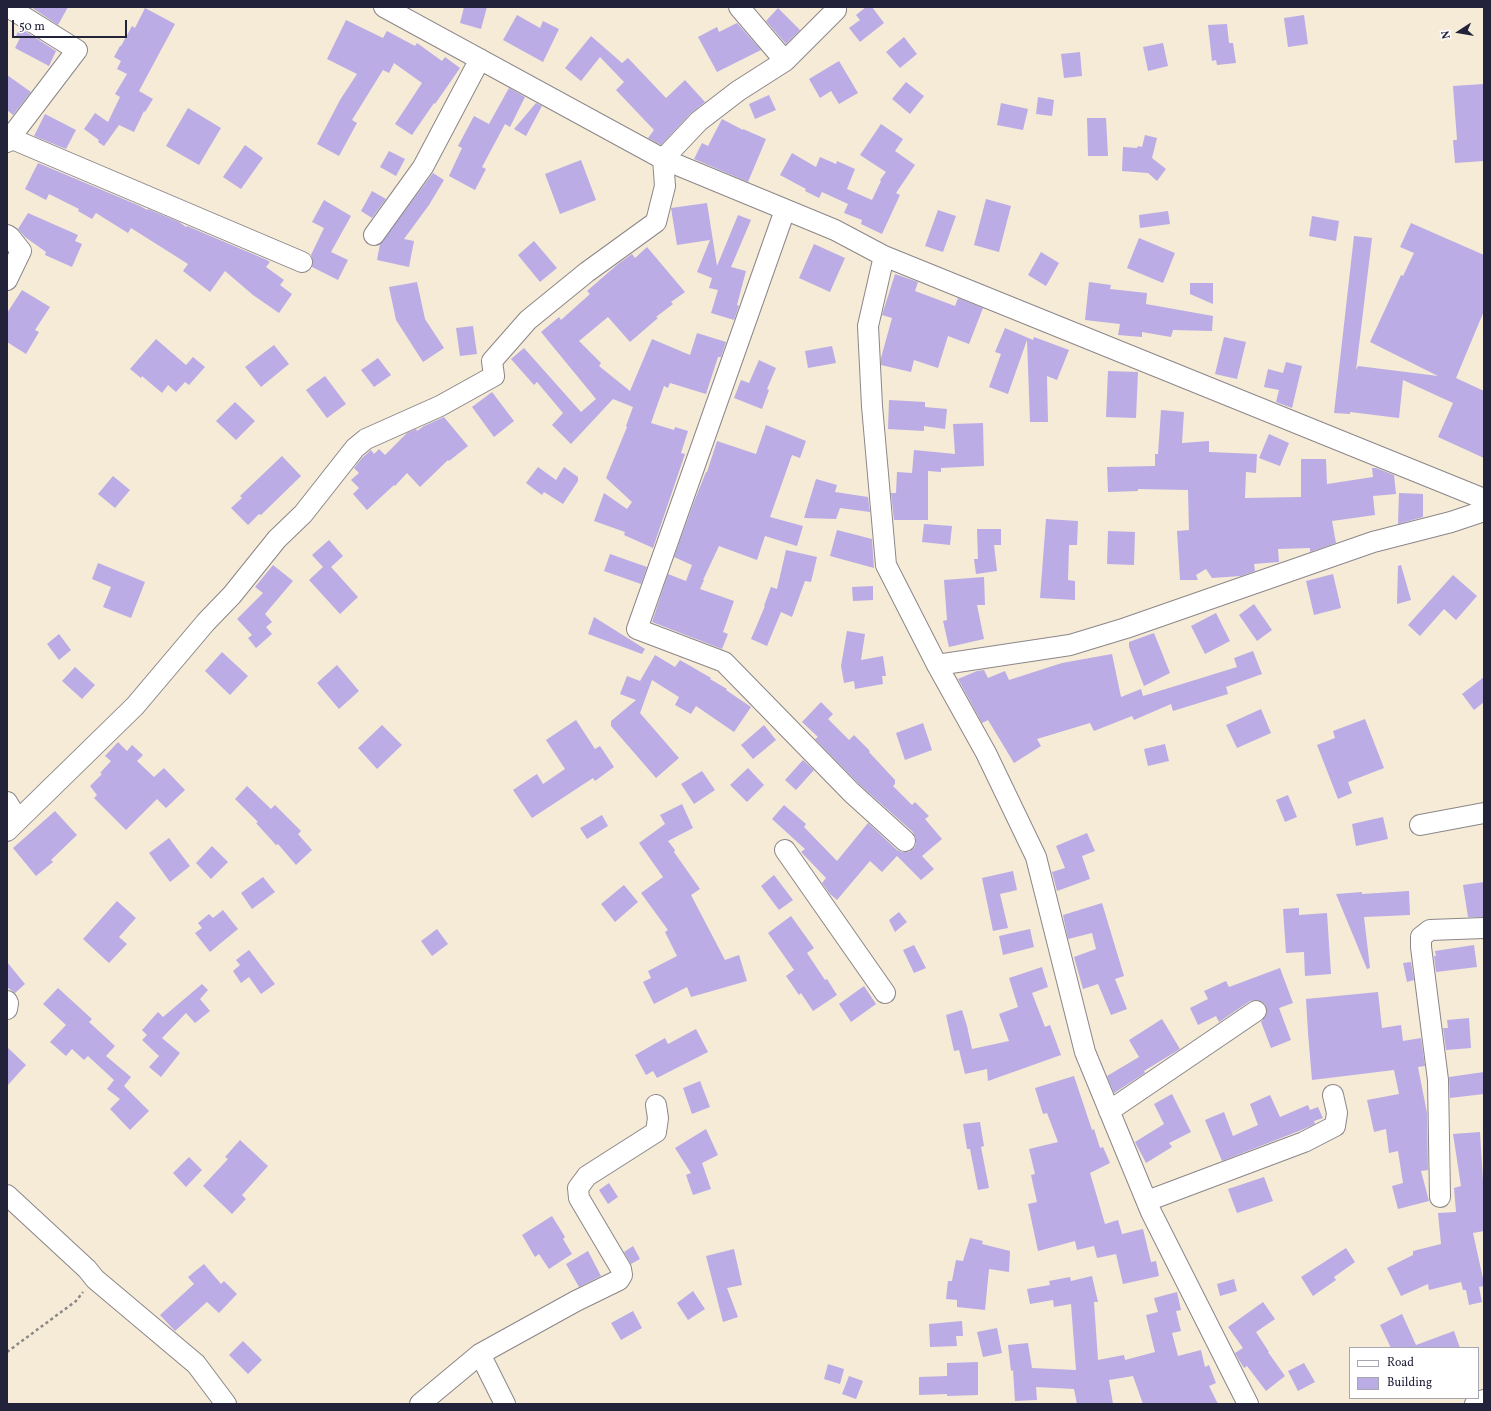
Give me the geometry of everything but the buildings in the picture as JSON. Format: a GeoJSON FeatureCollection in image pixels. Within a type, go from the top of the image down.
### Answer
{"type":"FeatureCollection","features":[{"type":"Feature","properties":{"kind":"street"},"geometry":{"type":"LineString","coordinates":[[8,7],[77,50],[8,140],[302,262]]}},
{"type":"Feature","properties":{"kind":"street"},"geometry":{"type":"LineString","coordinates":[[384,7],[663,159],[835,230],[884,256],[1484,499]]}},
{"type":"Feature","properties":{"kind":"street"},"geometry":{"type":"LineString","coordinates":[[739,7],[785,61]]}},
{"type":"Feature","properties":{"kind":"street"},"geometry":{"type":"LineString","coordinates":[[12,825],[135,706],[206,622],[232,595],[277,539],[303,514],[355,448],[366,439],[440,406],[494,376],[492,361],[528,320],[587,272],[656,222],[665,186],[663,159],[699,120],[738,91],[785,61],[836,10],[836,7]]}},
{"type":"Feature","properties":{"kind":"street"},"geometry":{"type":"LineString","coordinates":[[374,235],[423,167],[480,59]]}},
{"type":"Feature","properties":{"kind":"street"},"geometry":{"type":"LineString","coordinates":[[785,210],[637,630],[724,662],[852,793],[905,841]]}},
{"type":"Feature","properties":{"kind":"street"},"geometry":{"type":"LineString","coordinates":[[7,235],[21,251],[7,280]]}},
{"type":"Feature","properties":{"kind":"street"},"geometry":{"type":"LineString","coordinates":[[884,256],[868,326],[872,406],[886,565],[937,666],[986,753],[1036,857],[1085,1052],[1147,1201],[1248,1404]]}},
{"type":"Feature","properties":{"kind":"street"},"geometry":{"type":"LineString","coordinates":[[937,666],[1070,645],[1126,628],[1373,542],[1451,522],[1484,511]]}},
{"type":"Feature","properties":{"kind":"street"},"geometry":{"type":"LineString","coordinates":[[7,802],[12,825]]}},
{"type":"Feature","properties":{"kind":"street"},"geometry":{"type":"LineString","coordinates":[[1420,825],[1484,813]]}},
{"type":"Feature","properties":{"kind":"street"},"geometry":{"type":"LineString","coordinates":[[785,850],[885,993]]}},
{"type":"Feature","properties":{"kind":"street"},"geometry":{"type":"LineString","coordinates":[[1440,1197],[1438,1080],[1421,947],[1421,936],[1430,930],[1484,928]]}},
{"type":"Feature","properties":{"kind":"street"},"geometry":{"type":"LineString","coordinates":[[7,1001],[7,1009]]}},
{"type":"Feature","properties":{"kind":"street"},"geometry":{"type":"LineString","coordinates":[[1110,1111],[1256,1011]]}},
{"type":"Feature","properties":{"kind":"street"},"geometry":{"type":"LineString","coordinates":[[1147,1201],[1304,1142],[1335,1126],[1337,1113],[1333,1095]]}},
{"type":"Feature","properties":{"kind":"street"},"geometry":{"type":"LineString","coordinates":[[420,1404],[480,1354],[619,1280],[622,1274],[621,1268],[579,1198],[578,1188],[587,1176],[656,1132],[658,1118],[656,1105]]}},
{"type":"Feature","properties":{"kind":"street"},"geometry":{"type":"LineString","coordinates":[[7,1195],[95,1279],[196,1364],[226,1404]]}},
{"type":"Feature","properties":{"kind":"street"},"geometry":{"type":"LineString","coordinates":[[480,1354],[505,1404]]}},
{"type":"Feature","properties":{"kind":"street"},"geometry":{"type":"LineString","coordinates":[[1475,1404],[1484,1400]]}},
{"type":"Feature","properties":{"kind":"path"},"geometry":{"type":"LineString","coordinates":[[7,1352],[76,1301],[95,1279]]}}]}
